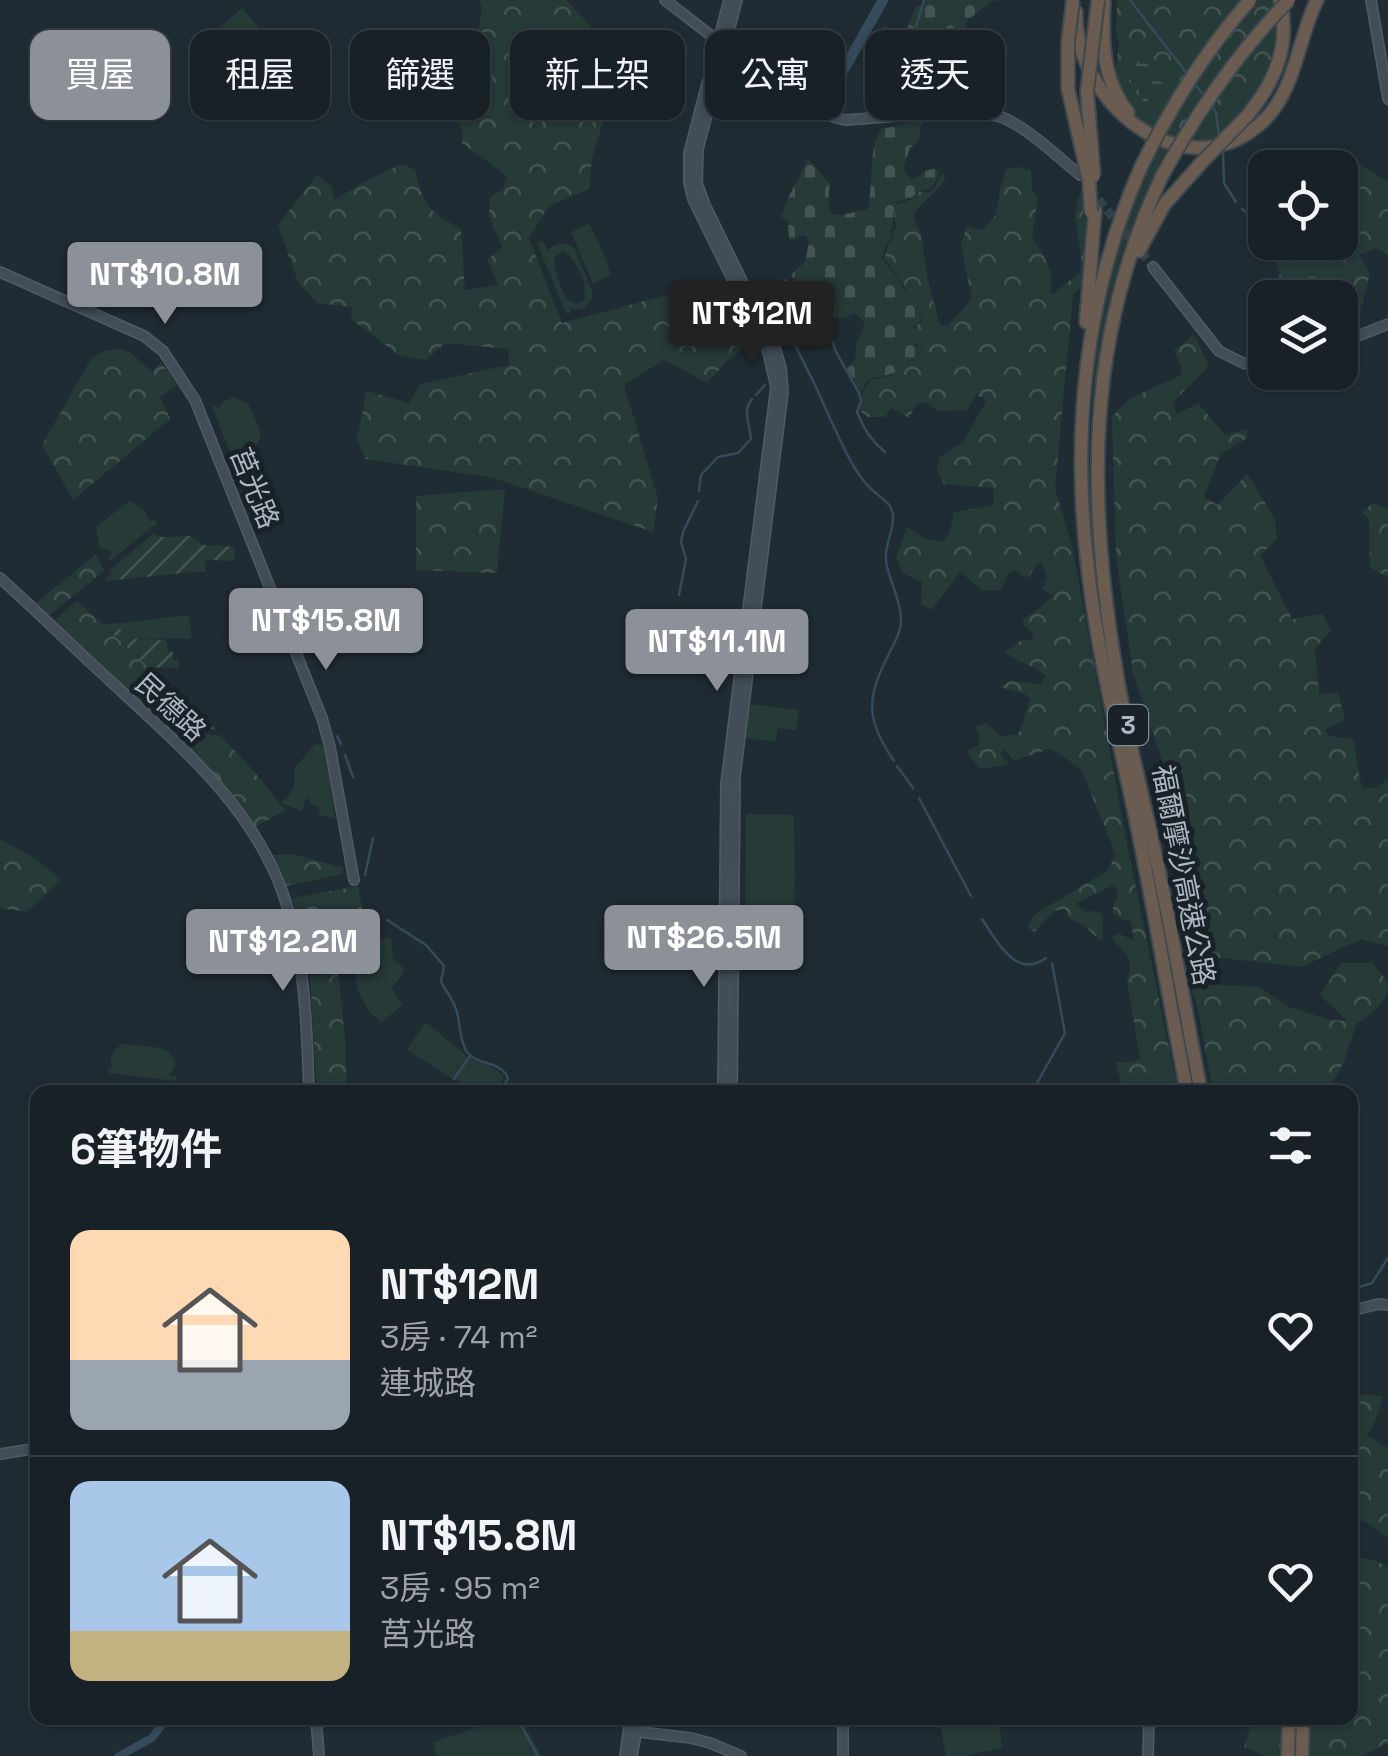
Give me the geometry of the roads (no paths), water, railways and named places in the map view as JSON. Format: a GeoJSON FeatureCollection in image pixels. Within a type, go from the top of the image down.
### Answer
{"type":"FeatureCollection","features":[{"type":"Feature","properties":{"kind":"highway"},"geometry":{"type":"LineString","coordinates":[[1074,0],[1077,36],[1086,68],[1100,91],[1120,114],[1146,131],[1198,148],[1248,134],[1278,104],[1317,0]]}},
{"type":"Feature","properties":{"kind":"highway"},"geometry":{"type":"LineString","coordinates":[[1074,0],[1068,89],[1093,211]]}},
{"type":"Feature","properties":{"kind":"highway"},"geometry":{"type":"LineString","coordinates":[[1101,0],[1109,78],[1121,104],[1146,131]]}},
{"type":"Feature","properties":{"kind":"highway"},"geometry":{"type":"LineString","coordinates":[[1086,364],[1093,239],[1087,91],[1101,0]]}},
{"type":"Feature","properties":{"kind":"highway","name":"福爾摩沙高速公路"},"geometry":{"type":"LineString","coordinates":[[1185,1085],[1088,569],[1080,436],[1094,316],[1115,233],[1164,121],[1214,42],[1250,0]]}},
{"type":"Feature","properties":{"kind":"highway"},"geometry":{"type":"LineString","coordinates":[[1106,354],[1136,257],[1164,205],[1248,115],[1271,83],[1281,56],[1284,30],[1280,0]]}},
{"type":"Feature","properties":{"kind":"highway","name":"福爾摩沙高速公路"},"geometry":{"type":"LineString","coordinates":[[1201,1085],[1117,677],[1101,563],[1096,446],[1106,354],[1124,274],[1146,210],[1208,98],[1261,28],[1288,0]]}},
{"type":"Feature","properties":{"kind":"highway"},"geometry":{"type":"LineString","coordinates":[[1288,1756],[1290,1725]]}},
{"type":"Feature","properties":{"kind":"highway"},"geometry":{"type":"LineString","coordinates":[[1302,1756],[1303,1725]]}},
{"type":"Feature","properties":{"kind":"street"},"geometry":{"type":"LineString","coordinates":[[665,0],[705,32]]}},
{"type":"Feature","properties":{"kind":"street"},"geometry":{"type":"LineString","coordinates":[[724,30],[729,0]]}},
{"type":"Feature","properties":{"kind":"street"},"geometry":{"type":"LineString","coordinates":[[726,30],[737,0]]}},
{"type":"Feature","properties":{"kind":"street"},"geometry":{"type":"LineString","coordinates":[[1371,0],[1388,99]]}},
{"type":"Feature","properties":{"kind":"street"},"geometry":{"type":"LineString","coordinates":[[845,120],[972,114],[1001,117],[1080,175]]}},
{"type":"Feature","properties":{"kind":"street"},"geometry":{"type":"LineString","coordinates":[[705,118],[698,150],[697,183],[776,350],[783,392],[726,784],[723,1085]]}},
{"type":"Feature","properties":{"kind":"street"},"geometry":{"type":"LineString","coordinates":[[1153,267],[1219,352],[1248,364]]}},
{"type":"Feature","properties":{"kind":"street","name":"莒光路"},"geometry":{"type":"LineString","coordinates":[[0,272],[144,336],[163,351],[187,385],[322,718],[354,880]]}},
{"type":"Feature","properties":{"kind":"street"},"geometry":{"type":"LineString","coordinates":[[1358,336],[1388,324]]}},
{"type":"Feature","properties":{"kind":"street"},"geometry":{"type":"LineString","coordinates":[[732,1085],[736,776],[766,505]]}},
{"type":"Feature","properties":{"kind":"street","name":"民德路"},"geometry":{"type":"LineString","coordinates":[[0,578],[193,758],[248,822],[282,892],[302,980],[309,1085]]}},
{"type":"Feature","properties":{"kind":"street"},"geometry":{"type":"LineString","coordinates":[[1358,1309],[1388,1304]]}},
{"type":"Feature","properties":{"kind":"street"},"geometry":{"type":"LineString","coordinates":[[0,1452],[30,1447]]}},
{"type":"Feature","properties":{"kind":"street"},"geometry":{"type":"LineString","coordinates":[[317,1725],[319,1756]]}},
{"type":"Feature","properties":{"kind":"street"},"geometry":{"type":"LineString","coordinates":[[629,1756],[632,1725]]}},
{"type":"Feature","properties":{"kind":"street"},"geometry":{"type":"LineString","coordinates":[[635,1725],[640,1732],[710,1743],[741,1756]]}},
{"type":"Feature","properties":{"kind":"street"},"geometry":{"type":"LineString","coordinates":[[843,1725],[844,1756]]}},
{"type":"Feature","properties":{"kind":"street"},"geometry":{"type":"LineString","coordinates":[[1148,1756],[1149,1725]]}},
{"type":"Feature","properties":{"kind":"water"},"geometry":{"type":"Polygon","coordinates":[[[877,0],[889,0],[872,30],[865,30],[865,43],[845,78],[845,57],[877,0]]]}},
{"type":"Feature","properties":{"kind":"waterway"},"geometry":{"type":"LineString","coordinates":[[915,30],[924,0]]}},
{"type":"Feature","properties":{"kind":"waterway"},"geometry":{"type":"LineString","coordinates":[[1130,0],[1188,75]]}},
{"type":"Feature","properties":{"kind":"waterway"},"geometry":{"type":"LineString","coordinates":[[1193,82],[1204,95]]}},
{"type":"Feature","properties":{"kind":"waterway"},"geometry":{"type":"LineString","coordinates":[[1211,105],[1216,112],[1219,136]]}},
{"type":"Feature","properties":{"kind":"waterway"},"geometry":{"type":"LineString","coordinates":[[1223,151],[1224,183],[1236,202]]}},
{"type":"Feature","properties":{"kind":"waterway"},"geometry":{"type":"LineString","coordinates":[[1242,209],[1248,214]]}},
{"type":"Feature","properties":{"kind":"waterway"},"geometry":{"type":"LineString","coordinates":[[1280,275],[1282,280]]}},
{"type":"Feature","properties":{"kind":"waterway"},"geometry":{"type":"LineString","coordinates":[[784,280],[792,288],[791,306],[800,321],[811,330],[829,327],[835,350],[859,393],[859,418],[885,452]]}},
{"type":"Feature","properties":{"kind":"waterway"},"geometry":{"type":"LineString","coordinates":[[770,283],[789,333],[850,459],[864,482],[892,511],[886,561],[901,625],[875,685],[872,710],[878,734],[894,761]]}},
{"type":"Feature","properties":{"kind":"waterway"},"geometry":{"type":"LineString","coordinates":[[756,395],[765,385]]}},
{"type":"Feature","properties":{"kind":"waterway"},"geometry":{"type":"LineString","coordinates":[[699,491],[701,475],[718,457],[738,453],[751,439],[747,413],[752,399]]}},
{"type":"Feature","properties":{"kind":"waterway"},"geometry":{"type":"LineString","coordinates":[[679,595],[686,559],[681,542],[683,532],[698,501]]}},
{"type":"Feature","properties":{"kind":"waterway"},"geometry":{"type":"LineString","coordinates":[[337,736],[341,744]]}},
{"type":"Feature","properties":{"kind":"waterway"},"geometry":{"type":"LineString","coordinates":[[345,755],[353,777]]}},
{"type":"Feature","properties":{"kind":"waterway"},"geometry":{"type":"LineString","coordinates":[[897,766],[913,788]]}},
{"type":"Feature","properties":{"kind":"waterway"},"geometry":{"type":"LineString","coordinates":[[919,798],[971,896]]}},
{"type":"Feature","properties":{"kind":"waterway"},"geometry":{"type":"LineString","coordinates":[[365,875],[373,838]]}},
{"type":"Feature","properties":{"kind":"waterway"},"geometry":{"type":"LineString","coordinates":[[982,919],[1016,961],[1035,964],[1046,958]]}},
{"type":"Feature","properties":{"kind":"waterway"},"geometry":{"type":"LineString","coordinates":[[387,920],[426,945],[444,966],[441,982],[456,1008],[465,1048],[472,1057],[504,1072],[508,1078],[504,1085]]}},
{"type":"Feature","properties":{"kind":"waterway"},"geometry":{"type":"LineString","coordinates":[[1036,1085],[1065,1033],[1052,963]]}},
{"type":"Feature","properties":{"kind":"waterway"},"geometry":{"type":"LineString","coordinates":[[454,1079],[470,1056]]}},
{"type":"Feature","properties":{"kind":"waterway"},"geometry":{"type":"LineString","coordinates":[[1358,1287],[1372,1283],[1388,1258]]}},
{"type":"Feature","properties":{"kind":"waterway"},"geometry":{"type":"LineString","coordinates":[[119,1756],[152,1738],[162,1725]]}},
{"type":"Feature","properties":{"kind":"waterway"},"geometry":{"type":"LineString","coordinates":[[521,1725],[538,1756]]}},
{"type":"Feature","properties":{"kind":"tunnel"},"geometry":{"type":"LineString","coordinates":[[1090,189],[1153,267]]}}]}
